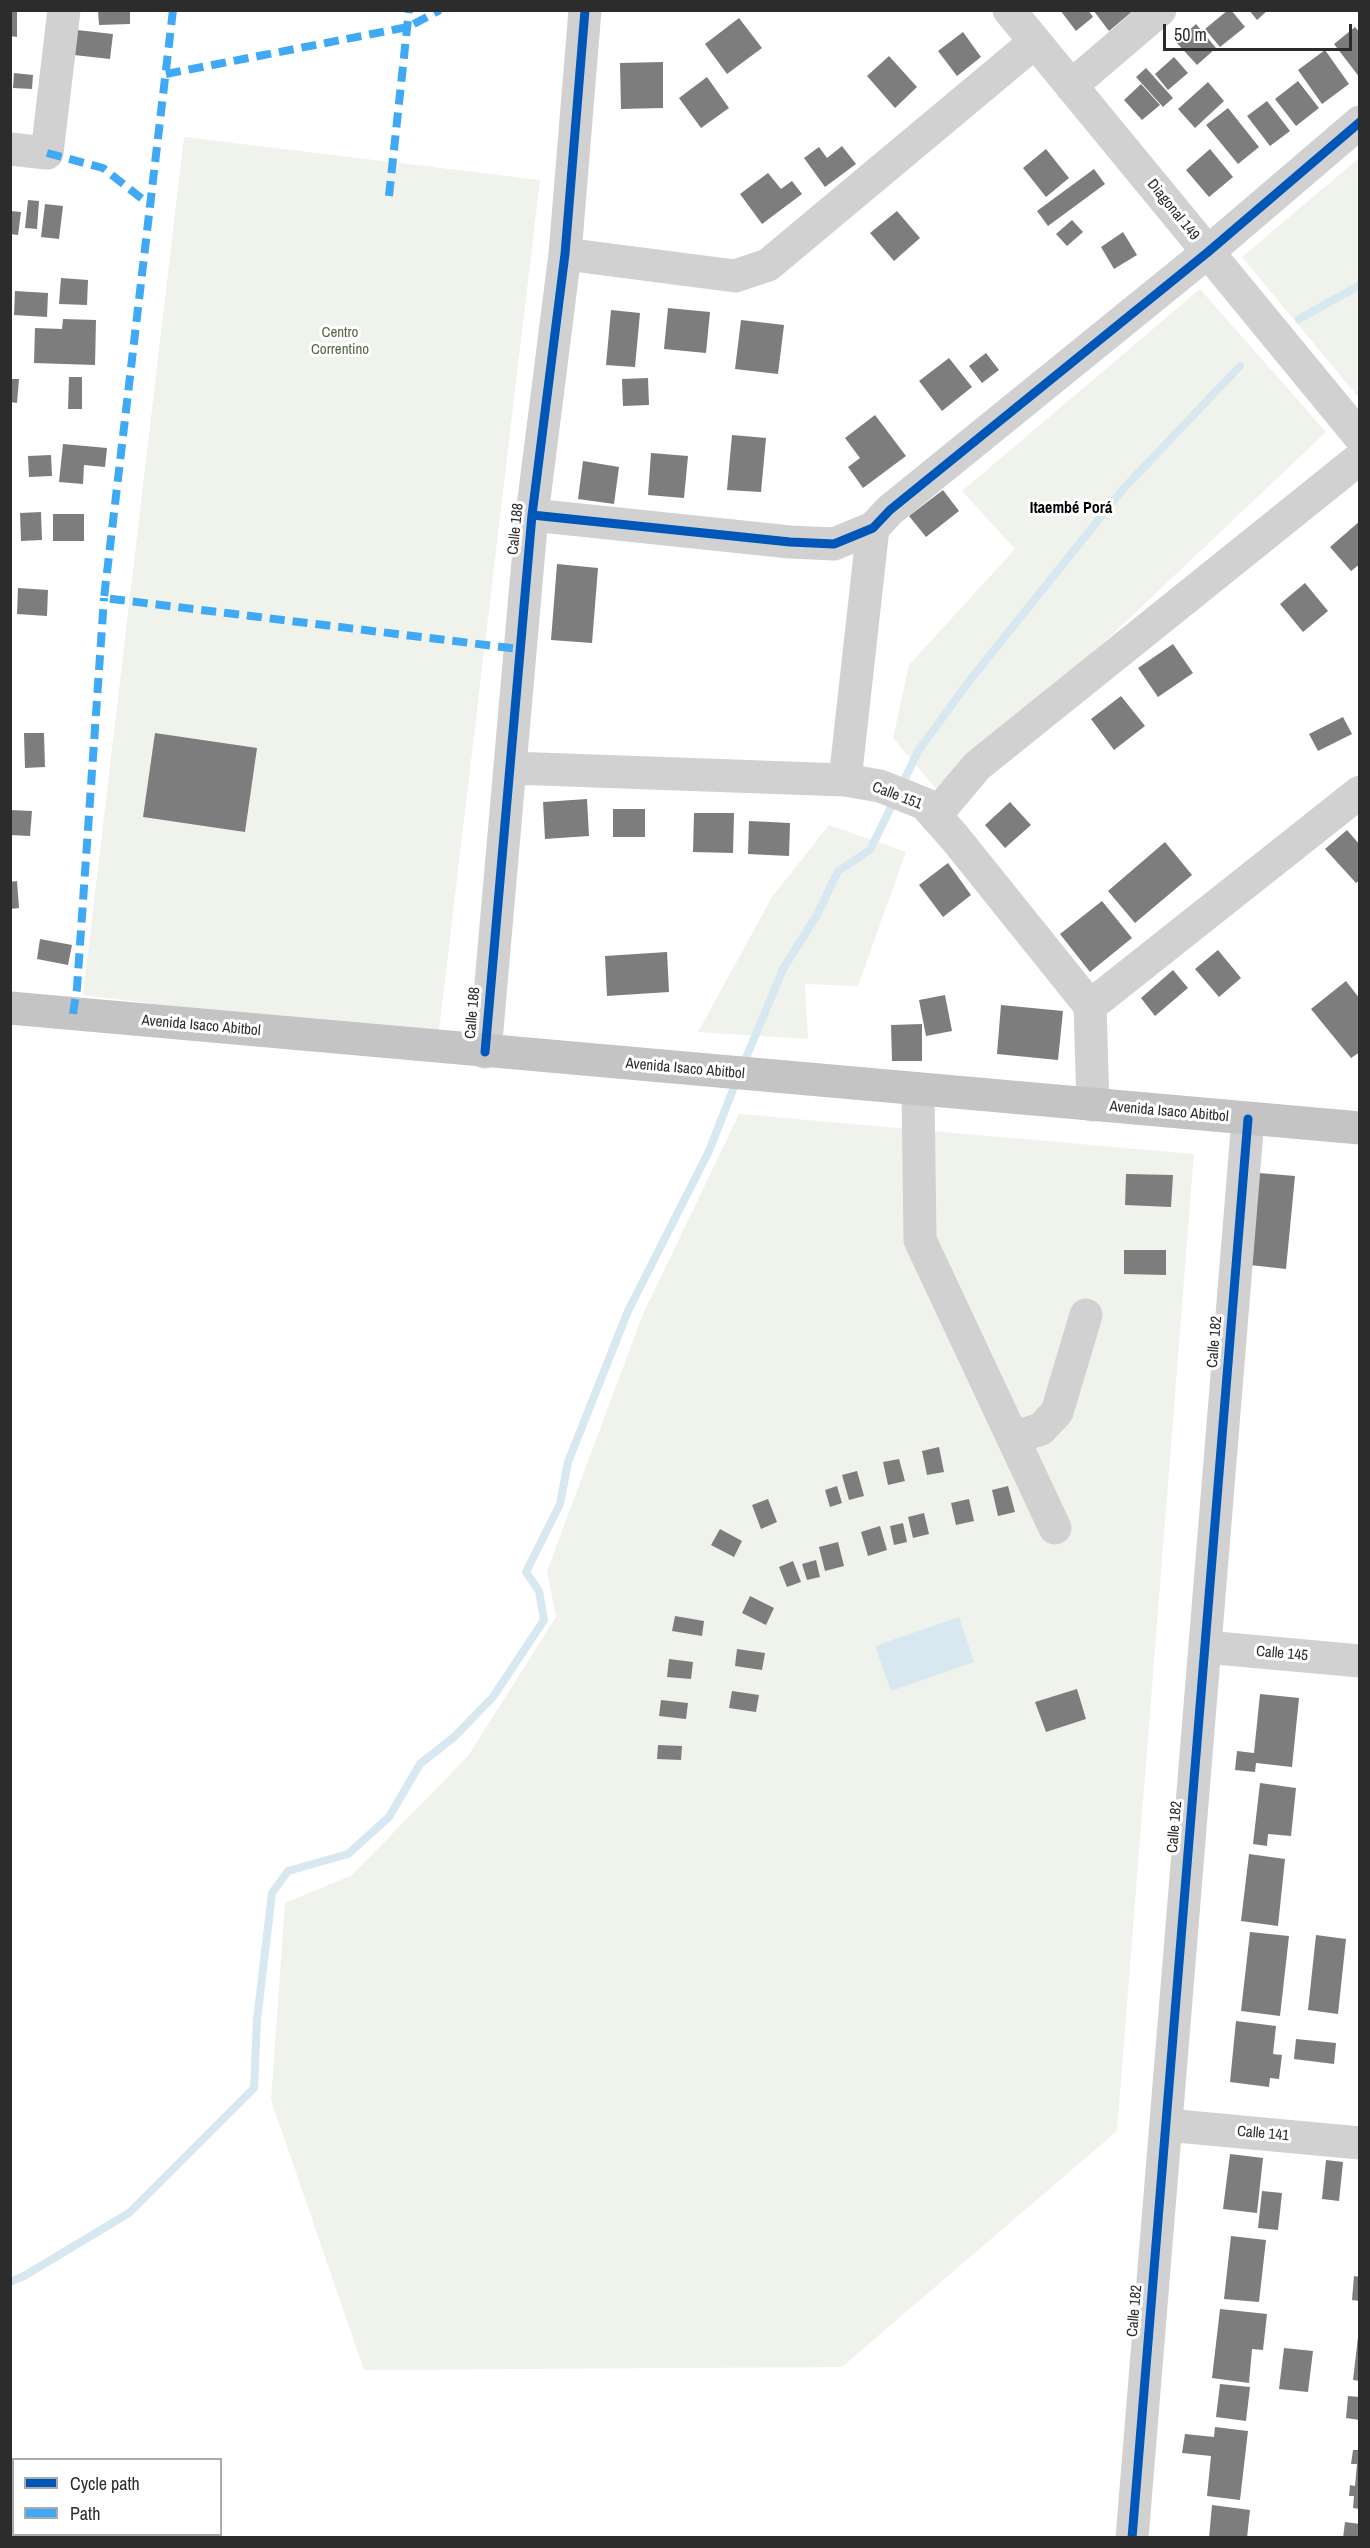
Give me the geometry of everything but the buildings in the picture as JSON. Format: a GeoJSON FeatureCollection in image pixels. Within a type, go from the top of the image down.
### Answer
{"type":"FeatureCollection","features":[{"type":"Feature","properties":{"kind":"main road","name":"Avenida Isaco Abitbol"},"geometry":{"type":"LineString","coordinates":[[10,1008],[1359,1128]]}},
{"type":"Feature","properties":{"kind":"street"},"geometry":{"type":"LineString","coordinates":[[10,149],[47,153],[64,10]]}},
{"type":"Feature","properties":{"kind":"street","name":"Calle 188"},"geometry":{"type":"LineString","coordinates":[[485,1052],[532,515],[565,254],[585,10]]}},
{"type":"Feature","properties":{"kind":"street","name":"Diagonal 149"},"geometry":{"type":"LineString","coordinates":[[1009,10],[1208,252],[1355,423]]}},
{"type":"Feature","properties":{"kind":"street"},"geometry":{"type":"LineString","coordinates":[[1071,86],[1160,10]]}},
{"type":"Feature","properties":{"kind":"street"},"geometry":{"type":"LineString","coordinates":[[565,254],[735,276],[768,265],[1035,42]]}},
{"type":"Feature","properties":{"kind":"street"},"geometry":{"type":"LineString","coordinates":[[532,515],[834,544],[873,528],[890,510],[1208,252],[1359,122]]}},
{"type":"Feature","properties":{"kind":"street"},"geometry":{"type":"LineString","coordinates":[[930,810],[977,766],[1359,458]]}},
{"type":"Feature","properties":{"kind":"street"},"geometry":{"type":"LineString","coordinates":[[845,780],[873,528]]}},
{"type":"Feature","properties":{"kind":"street","name":"Calle 151"},"geometry":{"type":"LineString","coordinates":[[511,768],[845,780],[880,786],[930,810],[956,838],[1090,1006]]}},
{"type":"Feature","properties":{"kind":"street"},"geometry":{"type":"LineString","coordinates":[[1093,1105],[1090,1006],[1359,792]]}},
{"type":"Feature","properties":{"kind":"street"},"geometry":{"type":"LineString","coordinates":[[918,1090],[920,1240],[1055,1528]]}},
{"type":"Feature","properties":{"kind":"street","name":"Calle 182"},"geometry":{"type":"LineString","coordinates":[[1132,2538],[1248,1119]]}},
{"type":"Feature","properties":{"kind":"street"},"geometry":{"type":"LineString","coordinates":[[1013,1438],[1041,1429],[1057,1412],[1086,1315]]}},
{"type":"Feature","properties":{"kind":"street","name":"Calle 145"},"geometry":{"type":"LineString","coordinates":[[1205,1647],[1359,1661]]}},
{"type":"Feature","properties":{"kind":"street","name":"Calle 141"},"geometry":{"type":"LineString","coordinates":[[1166,2125],[1359,2143]]}},
{"type":"Feature","properties":{"kind":"green space","name":"Centro Correntino"},"geometry":{"type":"Polygon","coordinates":[[[184,137],[540,180],[438,1039],[83,995],[184,137]]]}},
{"type":"Feature","properties":{"kind":"green space"},"geometry":{"type":"Polygon","coordinates":[[[1359,158],[1359,398],[1242,257],[1359,158]]]}},
{"type":"Feature","properties":{"kind":"green space"},"geometry":{"type":"Polygon","coordinates":[[[1200,289],[1326,432],[942,796],[893,738],[909,665],[1015,549],[962,491],[1200,289]]]}},
{"type":"Feature","properties":{"kind":"green space"},"geometry":{"type":"Polygon","coordinates":[[[829,825],[906,852],[858,986],[805,984],[808,1039],[698,1032],[772,897],[829,825]]]}},
{"type":"Feature","properties":{"kind":"green space"},"geometry":{"type":"Polygon","coordinates":[[[739,1114],[1194,1154],[1117,2131],[842,2367],[364,2370],[271,2100],[285,1903],[352,1875],[468,1756],[556,1617],[547,1571],[643,1314],[739,1114]]]}},
{"type":"Feature","properties":{"kind":"shaded area"},"geometry":{"type":"Polygon","coordinates":[[[959,1617],[974,1662],[891,1691],[875,1646],[959,1617]]]}},
{"type":"Feature","properties":{"kind":"waterway"},"geometry":{"type":"LineString","coordinates":[[1299,319],[1360,285]]}},
{"type":"Feature","properties":{"kind":"waterway"},"geometry":{"type":"LineString","coordinates":[[902,785],[918,751],[970,680],[1124,488],[1240,366]]}},
{"type":"Feature","properties":{"kind":"waterway"},"geometry":{"type":"LineString","coordinates":[[743,1065],[783,969],[817,915],[838,871],[870,850],[895,799]]}},
{"type":"Feature","properties":{"kind":"waterway"},"geometry":{"type":"LineString","coordinates":[[10,2282],[24,2276],[129,2213],[254,2088],[257,2020],[272,1893],[288,1871],[348,1854],[389,1817],[420,1764],[454,1737],[493,1697],[544,1620],[539,1591],[526,1572],[560,1504],[568,1462],[628,1311],[709,1151],[736,1082]]}},
{"type":"Feature","properties":{"kind":"marked path"},"geometry":{"type":"LineString","coordinates":[[173,10],[104,598],[519,649]]}},
{"type":"Feature","properties":{"kind":"marked path"},"geometry":{"type":"LineString","coordinates":[[389,196],[409,10]]}},
{"type":"Feature","properties":{"kind":"marked path"},"geometry":{"type":"LineString","coordinates":[[166,74],[408,27],[440,10]]}},
{"type":"Feature","properties":{"kind":"marked path"},"geometry":{"type":"LineString","coordinates":[[47,153],[103,168],[150,205]]}},
{"type":"Feature","properties":{"kind":"marked path"},"geometry":{"type":"LineString","coordinates":[[73,1014],[77,988],[104,598]]}},
{"type":"Feature","properties":{"kind":"cycle path"},"geometry":{"type":"LineString","coordinates":[[485,1052],[532,515],[565,254],[585,10]]}},
{"type":"Feature","properties":{"kind":"cycle path"},"geometry":{"type":"LineString","coordinates":[[532,515],[790,542],[834,544],[873,528],[890,510],[1208,252],[1360,122]]}},
{"type":"Feature","properties":{"kind":"cycle path"},"geometry":{"type":"LineString","coordinates":[[1132,2538],[1248,1119]]}},
{"type":"Feature","properties":{"kind":"district","name":"Itaembé Porá"},"geometry":{"type":"Point","coordinates":[1071,509]}}]}
